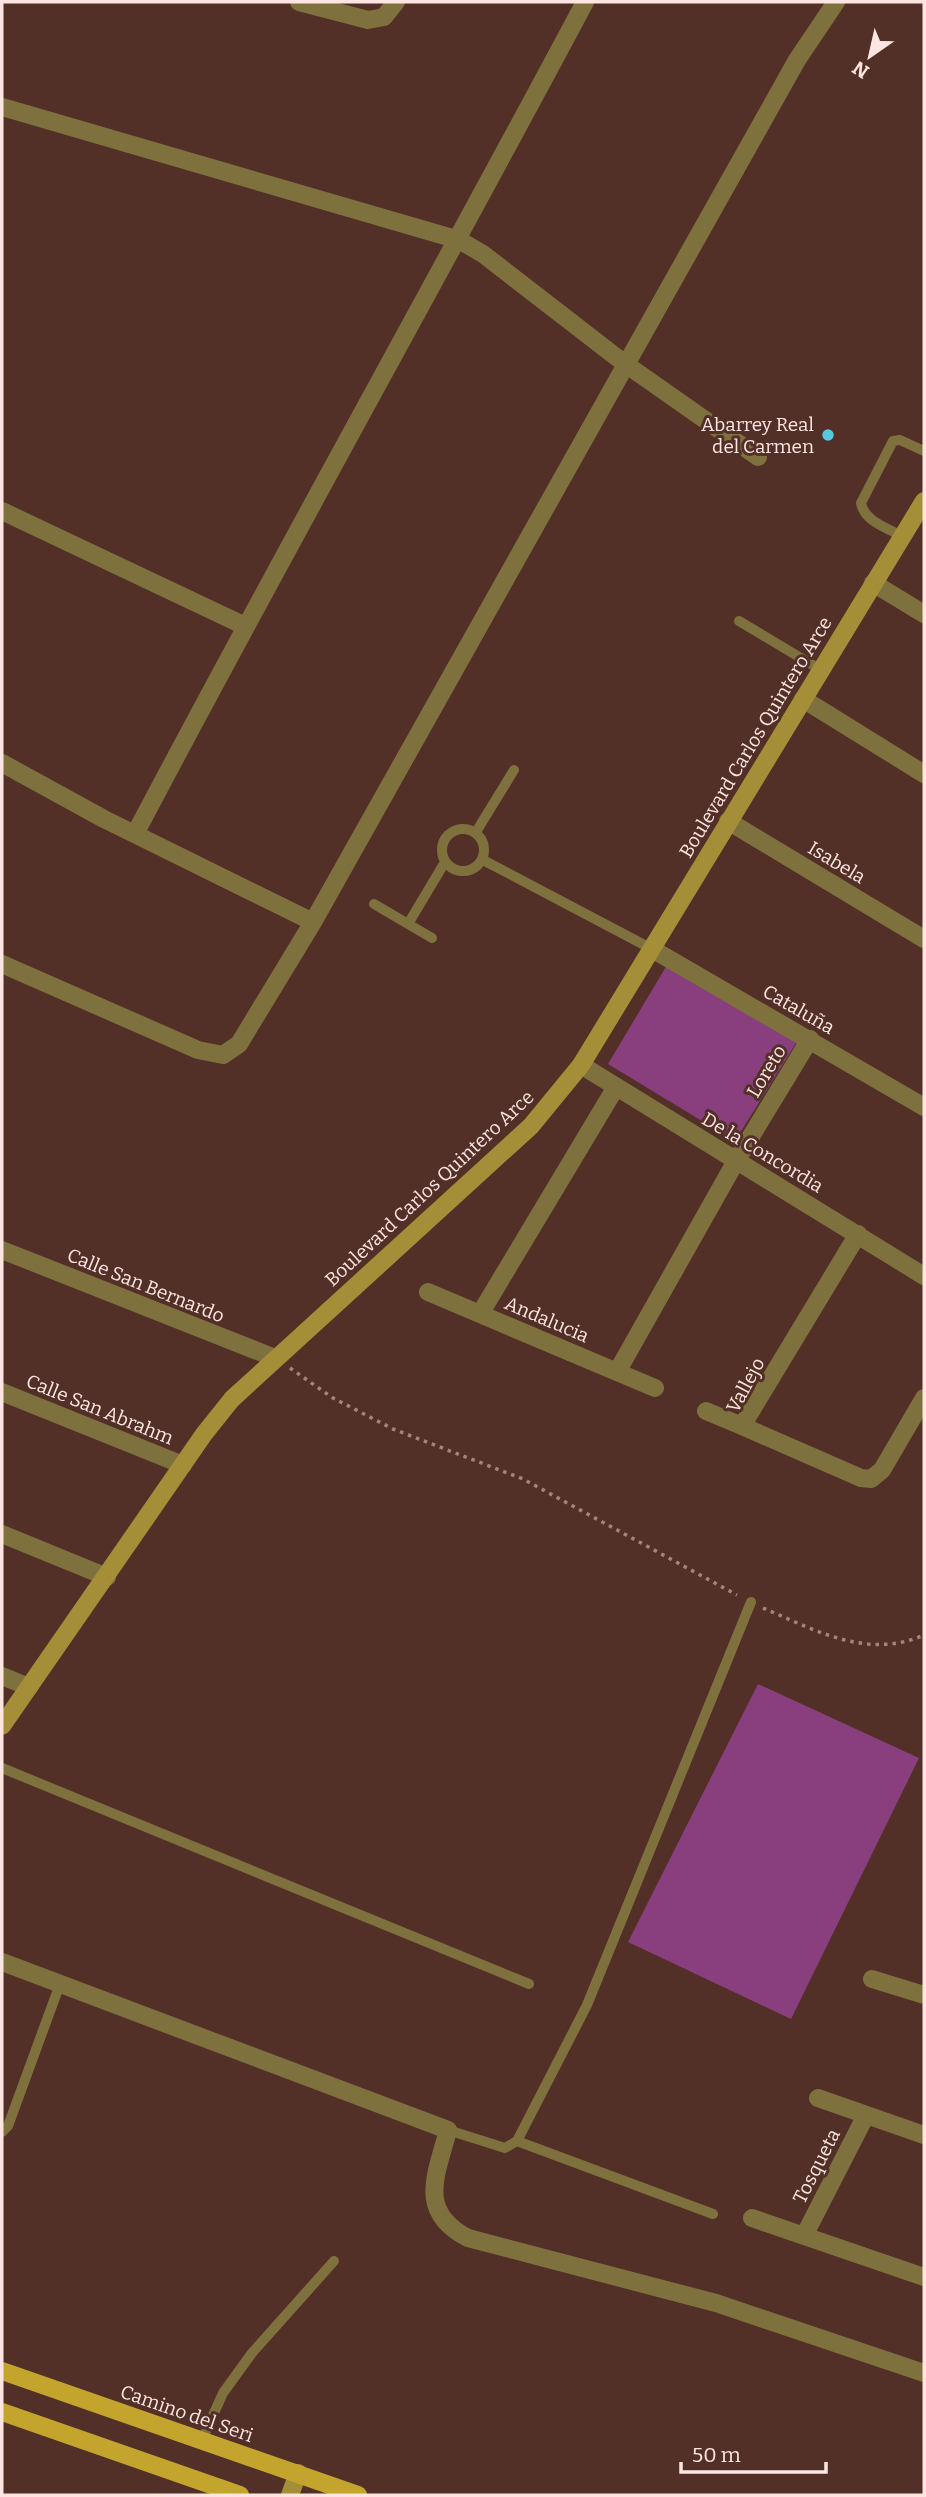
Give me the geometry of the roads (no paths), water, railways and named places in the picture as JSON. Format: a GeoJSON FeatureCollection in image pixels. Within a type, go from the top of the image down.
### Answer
{"type":"FeatureCollection","features":[{"type":"Feature","properties":{"kind":"main road","name":"Camino del Seri"},"geometry":{"type":"LineString","coordinates":[[2,2371],[298,2473],[333,2491],[358,2495]]}},
{"type":"Feature","properties":{"kind":"main road"},"geometry":{"type":"LineString","coordinates":[[2,2412],[240,2495]]}},
{"type":"Feature","properties":{"kind":"street"},"geometry":{"type":"LineString","coordinates":[[299,2],[368,20],[384,17],[396,2]]}},
{"type":"Feature","properties":{"kind":"street"},"geometry":{"type":"LineString","coordinates":[[135,834],[245,626],[459,240],[585,2]]}},
{"type":"Feature","properties":{"kind":"street"},"geometry":{"type":"LineString","coordinates":[[2,964],[198,1050],[223,1055],[239,1044],[313,922],[624,363],[797,60],[836,2]]}},
{"type":"Feature","properties":{"kind":"street"},"geometry":{"type":"LineString","coordinates":[[2,107],[459,240],[482,254],[624,363],[758,457]]}},
{"type":"Feature","properties":{"kind":"street","name":"Boulevard Carlos Quintero Arce"},"geometry":{"type":"LineString","coordinates":[[2,1726],[183,1465],[232,1399],[531,1126],[581,1065],[924,501]]}},
{"type":"Feature","properties":{"kind":"street"},"geometry":{"type":"LineString","coordinates":[[2,511],[245,626]]}},
{"type":"Feature","properties":{"kind":"street"},"geometry":{"type":"LineString","coordinates":[[873,583],[924,614]]}},
{"type":"Feature","properties":{"kind":"street"},"geometry":{"type":"LineString","coordinates":[[803,699],[924,774]]}},
{"type":"Feature","properties":{"kind":"street"},"geometry":{"type":"LineString","coordinates":[[2,763],[135,834],[313,922]]}},
{"type":"Feature","properties":{"kind":"street","name":"Isabela"},"geometry":{"type":"LineString","coordinates":[[728,821],[924,939]]}},
{"type":"Feature","properties":{"kind":"street","name":"Cataluña"},"geometry":{"type":"LineString","coordinates":[[652,949],[924,1107]]}},
{"type":"Feature","properties":{"kind":"street","name":"Loreto"},"geometry":{"type":"LineString","coordinates":[[736,1161],[810,1039]]}},
{"type":"Feature","properties":{"kind":"street","name":"De la Concordia"},"geometry":{"type":"LineString","coordinates":[[581,1065],[924,1276]]}},
{"type":"Feature","properties":{"kind":"street","name":"Andalucia"},"geometry":{"type":"LineString","coordinates":[[616,1087],[480,1314],[655,1388]]}},
{"type":"Feature","properties":{"kind":"street"},"geometry":{"type":"LineString","coordinates":[[618,1372],[736,1161]]}},
{"type":"Feature","properties":{"kind":"street","name":"Vallejo"},"geometry":{"type":"LineString","coordinates":[[858,1234],[742,1426],[861,1478],[871,1479],[882,1470],[924,1398]]}},
{"type":"Feature","properties":{"kind":"street","name":"Calle San Bernardo"},"geometry":{"type":"LineString","coordinates":[[2,1250],[275,1358]]}},
{"type":"Feature","properties":{"kind":"street"},"geometry":{"type":"LineString","coordinates":[[428,1292],[480,1314]]}},
{"type":"Feature","properties":{"kind":"street","name":"Calle San Abrahm"},"geometry":{"type":"LineString","coordinates":[[2,1392],[183,1465]]}},
{"type":"Feature","properties":{"kind":"street"},"geometry":{"type":"LineString","coordinates":[[706,1411],[742,1426]]}},
{"type":"Feature","properties":{"kind":"street"},"geometry":{"type":"LineString","coordinates":[[2,1534],[107,1577]]}},
{"type":"Feature","properties":{"kind":"street"},"geometry":{"type":"LineString","coordinates":[[2,1676],[29,1687]]}},
{"type":"Feature","properties":{"kind":"street"},"geometry":{"type":"LineString","coordinates":[[2,1962],[448,2130],[432,2191],[435,2206],[453,2230],[468,2238],[716,2303],[924,2372]]}},
{"type":"Feature","properties":{"kind":"street"},"geometry":{"type":"LineString","coordinates":[[872,1979],[922,1990]]}},
{"type":"Feature","properties":{"kind":"street"},"geometry":{"type":"LineString","coordinates":[[818,2098],[924,2135]]}},
{"type":"Feature","properties":{"kind":"street","name":"Tosqueta"},"geometry":{"type":"LineString","coordinates":[[804,2236],[866,2115]]}},
{"type":"Feature","properties":{"kind":"street"},"geometry":{"type":"LineString","coordinates":[[752,2218],[924,2277]]}},
{"type":"Feature","properties":{"kind":"street"},"geometry":{"type":"LineString","coordinates":[[290,2495],[298,2473]]}},
{"type":"Feature","properties":{"kind":"lane"},"geometry":{"type":"LineString","coordinates":[[902,536],[872,520],[862,511],[861,503],[893,441],[900,440],[924,451]]}},
{"type":"Feature","properties":{"kind":"lane"},"geometry":{"type":"LineString","coordinates":[[739,621],[821,670]]}},
{"type":"Feature","properties":{"kind":"lane"},"geometry":{"type":"LineString","coordinates":[[476,832],[514,770]]}},
{"type":"Feature","properties":{"kind":"lane"},"geometry":{"type":"LineString","coordinates":[[408,924],[445,862],[442,847],[448,834],[462,828],[476,832],[485,845],[483,859],[478,866],[465,871],[457,870],[445,862]]}},
{"type":"Feature","properties":{"kind":"lane"},"geometry":{"type":"LineString","coordinates":[[483,859],[652,949]]}},
{"type":"Feature","properties":{"kind":"lane"},"geometry":{"type":"LineString","coordinates":[[374,904],[432,938]]}},
{"type":"Feature","properties":{"kind":"lane"},"geometry":{"type":"LineString","coordinates":[[448,2130],[505,2148],[517,2141],[587,2004],[751,1602]]}},
{"type":"Feature","properties":{"kind":"lane"},"geometry":{"type":"LineString","coordinates":[[2,1768],[529,1984]]}},
{"type":"Feature","properties":{"kind":"lane"},"geometry":{"type":"LineString","coordinates":[[2,2132],[8,2126],[60,1984]]}},
{"type":"Feature","properties":{"kind":"lane"},"geometry":{"type":"LineString","coordinates":[[517,2141],[713,2214]]}},
{"type":"Feature","properties":{"kind":"lane"},"geometry":{"type":"LineString","coordinates":[[202,2440],[223,2393],[251,2353],[334,2261]]}},
{"type":"Feature","properties":{"kind":"place","name":"Abarrey Real del Carmen"},"geometry":{"type":"Point","coordinates":[828,435]}}]}
